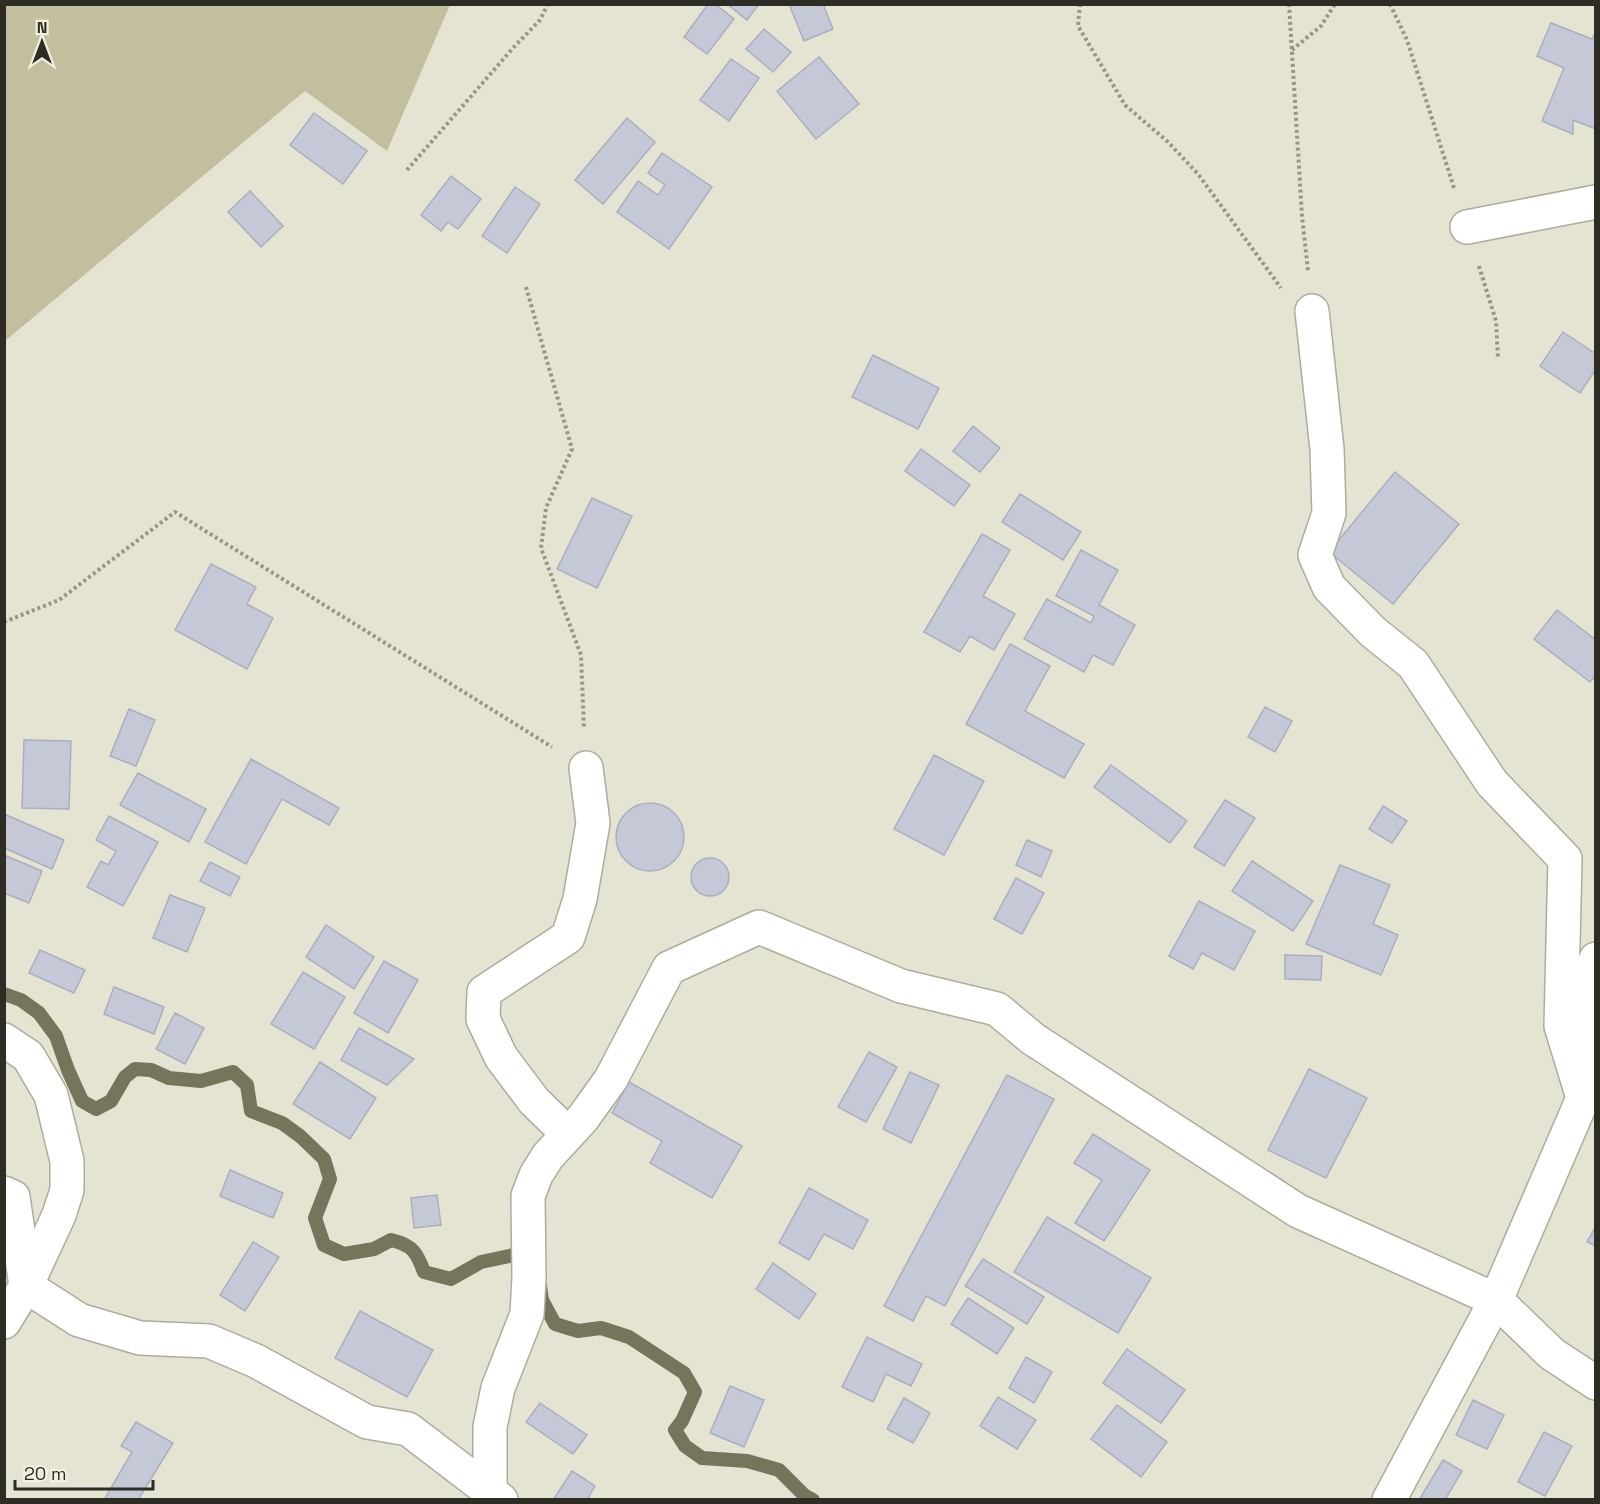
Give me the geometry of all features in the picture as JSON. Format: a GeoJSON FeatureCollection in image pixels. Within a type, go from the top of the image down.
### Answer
{"type":"FeatureCollection","features":[{"type":"Feature","properties":{"kind":"street"},"geometry":{"type":"LineString","coordinates":[[1467,227],[1596,202]]}},
{"type":"Feature","properties":{"kind":"street"},"geometry":{"type":"LineString","coordinates":[[1314,322],[1327,449],[1329,513],[1315,555],[1329,587],[1373,632],[1413,664],[1492,783],[1565,859],[1561,1026],[1583,1098]]}},
{"type":"Feature","properties":{"kind":"street"},"geometry":{"type":"LineString","coordinates":[[568,1134],[534,1101],[501,1057],[483,1019],[484,992],[568,938],[580,899],[593,823],[586,768]]}},
{"type":"Feature","properties":{"kind":"street"},"geometry":{"type":"LineString","coordinates":[[496,1495],[490,1427],[498,1388],[527,1314],[528,1196],[536,1175],[548,1156],[583,1118],[611,1079],[669,968],[759,927],[901,986],[997,1009],[1033,1039],[1298,1211],[1496,1300],[1552,1354],[1596,1383]]}},
{"type":"Feature","properties":{"kind":"street"},"geometry":{"type":"LineString","coordinates":[[1389,1500],[1496,1300],[1583,1098],[1592,970],[1596,959]]}},
{"type":"Feature","properties":{"kind":"street"},"geometry":{"type":"LineString","coordinates":[[4,1040],[28,1056],[51,1095],[67,1161],[67,1190],[59,1215],[26,1286],[4,1322]]}},
{"type":"Feature","properties":{"kind":"street"},"geometry":{"type":"LineString","coordinates":[[4,1193],[13,1197],[26,1286],[79,1320],[140,1338],[209,1341],[256,1361],[367,1422],[408,1429],[496,1495]]}},
{"type":"Feature","properties":{"kind":"path"},"geometry":{"type":"LineString","coordinates":[[407,170],[540,20],[548,4]]}},
{"type":"Feature","properties":{"kind":"path"},"geometry":{"type":"LineString","coordinates":[[1080,4],[1078,26],[1125,105],[1168,142],[1198,174],[1314,322]]}},
{"type":"Feature","properties":{"kind":"path"},"geometry":{"type":"LineString","coordinates":[[1289,4],[1302,216],[1314,322]]}},
{"type":"Feature","properties":{"kind":"path"},"geometry":{"type":"LineString","coordinates":[[1292,51],[1321,26],[1335,4]]}},
{"type":"Feature","properties":{"kind":"path"},"geometry":{"type":"LineString","coordinates":[[1390,4],[1407,40],[1496,321],[1498,359]]}},
{"type":"Feature","properties":{"kind":"path"},"geometry":{"type":"LineString","coordinates":[[526,287],[572,449],[546,508],[542,548],[581,656],[586,768]]}},
{"type":"Feature","properties":{"kind":"path"},"geometry":{"type":"LineString","coordinates":[[4,622],[59,600],[175,512],[586,768]]}},
{"type":"Feature","properties":{"kind":"shaded area"},"geometry":{"type":"Polygon","coordinates":[[[5,4],[450,5],[387,151],[305,91],[5,341],[5,4]]]}},
{"type":"Feature","properties":{"kind":"building"},"geometry":{"type":"Polygon","coordinates":[[[708,4],[715,4],[734,19],[707,54],[684,37],[708,4]]]}},
{"type":"Feature","properties":{"kind":"building"},"geometry":{"type":"Polygon","coordinates":[[[727,4],[759,4],[747,20],[727,4]]]}},
{"type":"Feature","properties":{"kind":"building"},"geometry":{"type":"Polygon","coordinates":[[[789,4],[823,4],[833,29],[804,41],[789,4]]]}},
{"type":"Feature","properties":{"kind":"building"},"geometry":{"type":"Polygon","coordinates":[[[1551,23],[1592,39],[1596,31],[1596,129],[1573,120],[1573,134],[1542,121],[1564,68],[1537,56],[1551,23]]]}},
{"type":"Feature","properties":{"kind":"building"},"geometry":{"type":"Polygon","coordinates":[[[764,29],[791,52],[773,72],[746,49],[764,29]]]}},
{"type":"Feature","properties":{"kind":"building"},"geometry":{"type":"Polygon","coordinates":[[[819,57],[859,104],[816,139],[777,91],[819,57]]]}},
{"type":"Feature","properties":{"kind":"building"},"geometry":{"type":"Polygon","coordinates":[[[731,59],[759,78],[729,121],[700,100],[731,59]]]}},
{"type":"Feature","properties":{"kind":"building"},"geometry":{"type":"Polygon","coordinates":[[[314,113],[367,151],[343,184],[290,145],[314,113]]]}},
{"type":"Feature","properties":{"kind":"building"},"geometry":{"type":"Polygon","coordinates":[[[627,118],[655,142],[603,204],[575,180],[627,118]]]}},
{"type":"Feature","properties":{"kind":"building"},"geometry":{"type":"Polygon","coordinates":[[[662,153],[712,187],[669,249],[617,212],[638,181],[658,195],[665,185],[648,173],[662,153]]]}},
{"type":"Feature","properties":{"kind":"building"},"geometry":{"type":"Polygon","coordinates":[[[451,176],[481,199],[458,229],[448,222],[441,231],[421,215],[451,176]]]}},
{"type":"Feature","properties":{"kind":"building"},"geometry":{"type":"Polygon","coordinates":[[[515,187],[540,204],[507,253],[482,236],[515,187]]]}},
{"type":"Feature","properties":{"kind":"building"},"geometry":{"type":"Polygon","coordinates":[[[250,191],[283,226],[261,247],[228,212],[250,191]]]}},
{"type":"Feature","properties":{"kind":"building"},"geometry":{"type":"Polygon","coordinates":[[[1563,332],[1596,354],[1596,369],[1580,393],[1540,366],[1563,332]]]}},
{"type":"Feature","properties":{"kind":"building"},"geometry":{"type":"Polygon","coordinates":[[[873,355],[939,388],[918,429],[852,397],[873,355]]]}},
{"type":"Feature","properties":{"kind":"building"},"geometry":{"type":"Polygon","coordinates":[[[973,426],[1000,448],[980,472],[953,451],[973,426]]]}},
{"type":"Feature","properties":{"kind":"building"},"geometry":{"type":"Polygon","coordinates":[[[921,449],[970,485],[954,506],[905,471],[921,449]]]}},
{"type":"Feature","properties":{"kind":"building"},"geometry":{"type":"Polygon","coordinates":[[[1395,472],[1459,524],[1393,604],[1329,552],[1395,472]]]}},
{"type":"Feature","properties":{"kind":"building"},"geometry":{"type":"Polygon","coordinates":[[[1020,494],[1081,532],[1063,560],[1002,522],[1020,494]]]}},
{"type":"Feature","properties":{"kind":"building"},"geometry":{"type":"Polygon","coordinates":[[[592,498],[632,516],[597,588],[557,569],[592,498]]]}},
{"type":"Feature","properties":{"kind":"building"},"geometry":{"type":"Polygon","coordinates":[[[982,534],[1010,550],[983,596],[1015,614],[994,650],[970,636],[960,652],[924,632],[982,534]]]}},
{"type":"Feature","properties":{"kind":"building"},"geometry":{"type":"Polygon","coordinates":[[[1081,550],[1118,570],[1099,605],[1135,625],[1113,665],[1093,655],[1084,672],[1024,639],[1047,599],[1091,623],[1094,616],[1056,596],[1081,550]]]}},
{"type":"Feature","properties":{"kind":"building"},"geometry":{"type":"Polygon","coordinates":[[[211,564],[256,587],[247,604],[273,618],[247,669],[175,630],[211,564]]]}},
{"type":"Feature","properties":{"kind":"building"},"geometry":{"type":"Polygon","coordinates":[[[1557,610],[1596,640],[1596,675],[1590,682],[1534,639],[1557,610]]]}},
{"type":"Feature","properties":{"kind":"building"},"geometry":{"type":"Polygon","coordinates":[[[1010,644],[1050,666],[1025,711],[1084,744],[1064,778],[966,724],[1010,644]]]}},
{"type":"Feature","properties":{"kind":"building"},"geometry":{"type":"Polygon","coordinates":[[[1265,707],[1292,721],[1275,752],[1248,737],[1265,707]]]}},
{"type":"Feature","properties":{"kind":"building"},"geometry":{"type":"Polygon","coordinates":[[[129,709],[155,720],[136,766],[110,756],[129,709]]]}},
{"type":"Feature","properties":{"kind":"building"},"geometry":{"type":"Polygon","coordinates":[[[24,740],[71,741],[69,809],[22,808],[24,740]]]}},
{"type":"Feature","properties":{"kind":"building"},"geometry":{"type":"Polygon","coordinates":[[[934,755],[984,781],[944,855],[894,829],[934,755]]]}},
{"type":"Feature","properties":{"kind":"building"},"geometry":{"type":"Polygon","coordinates":[[[251,759],[339,808],[329,825],[282,799],[246,864],[205,842],[251,759]]]}},
{"type":"Feature","properties":{"kind":"building"},"geometry":{"type":"Polygon","coordinates":[[[1111,765],[1187,821],[1170,843],[1094,787],[1111,765]]]}},
{"type":"Feature","properties":{"kind":"building"},"geometry":{"type":"Polygon","coordinates":[[[138,773],[206,809],[189,842],[120,805],[138,773]]]}},
{"type":"Feature","properties":{"kind":"building"},"geometry":{"type":"Polygon","coordinates":[[[1225,800],[1255,818],[1224,866],[1194,847],[1225,800]]]}},
{"type":"Feature","properties":{"kind":"building"},"geometry":{"type":"Polygon","coordinates":[[[650,803],[663,806],[674,813],[681,824],[684,837],[681,850],[674,861],[663,868],[650,871],[637,868],[626,861],[619,850],[616,837],[619,824],[626,813],[637,806],[650,803]]]}},
{"type":"Feature","properties":{"kind":"building"},"geometry":{"type":"Polygon","coordinates":[[[1383,806],[1407,821],[1392,843],[1369,829],[1383,806]]]}},
{"type":"Feature","properties":{"kind":"building"},"geometry":{"type":"Polygon","coordinates":[[[4,814],[64,840],[52,869],[4,848],[4,814]]]}},
{"type":"Feature","properties":{"kind":"building"},"geometry":{"type":"Polygon","coordinates":[[[109,816],[158,842],[123,906],[87,887],[101,861],[108,865],[116,851],[96,840],[109,816]]]}},
{"type":"Feature","properties":{"kind":"building"},"geometry":{"type":"Polygon","coordinates":[[[1027,840],[1052,851],[1041,877],[1016,865],[1027,840]]]}},
{"type":"Feature","properties":{"kind":"building"},"geometry":{"type":"Polygon","coordinates":[[[4,855],[42,871],[29,903],[4,893],[4,855]]]}},
{"type":"Feature","properties":{"kind":"building"},"geometry":{"type":"Polygon","coordinates":[[[710,858],[724,863],[729,877],[724,891],[710,896],[696,891],[691,877],[696,863],[710,858]]]}},
{"type":"Feature","properties":{"kind":"building"},"geometry":{"type":"Polygon","coordinates":[[[1252,861],[1313,901],[1293,931],[1232,891],[1252,861]]]}},
{"type":"Feature","properties":{"kind":"building"},"geometry":{"type":"Polygon","coordinates":[[[210,862],[240,877],[230,896],[200,881],[210,862]]]}},
{"type":"Feature","properties":{"kind":"building"},"geometry":{"type":"Polygon","coordinates":[[[1340,865],[1390,885],[1373,924],[1398,935],[1381,975],[1306,944],[1340,865]]]}},
{"type":"Feature","properties":{"kind":"building"},"geometry":{"type":"Polygon","coordinates":[[[1016,878],[1044,893],[1022,934],[994,919],[1016,878]]]}},
{"type":"Feature","properties":{"kind":"building"},"geometry":{"type":"Polygon","coordinates":[[[170,895],[205,908],[187,952],[153,938],[170,895]]]}},
{"type":"Feature","properties":{"kind":"building"},"geometry":{"type":"Polygon","coordinates":[[[1199,901],[1255,931],[1234,970],[1202,953],[1193,969],[1169,956],[1199,901]]]}},
{"type":"Feature","properties":{"kind":"building"},"geometry":{"type":"Polygon","coordinates":[[[326,925],[374,957],[354,989],[306,957],[326,925]]]}},
{"type":"Feature","properties":{"kind":"building"},"geometry":{"type":"Polygon","coordinates":[[[40,950],[85,970],[74,993],[29,973],[40,950]]]}},
{"type":"Feature","properties":{"kind":"building"},"geometry":{"type":"Polygon","coordinates":[[[1285,955],[1322,956],[1321,980],[1285,979],[1285,955]]]}},
{"type":"Feature","properties":{"kind":"building"},"geometry":{"type":"Polygon","coordinates":[[[384,961],[418,980],[388,1033],[354,1013],[384,961]]]}},
{"type":"Feature","properties":{"kind":"building"},"geometry":{"type":"Polygon","coordinates":[[[303,972],[345,997],[314,1049],[271,1024],[303,972]]]}},
{"type":"Feature","properties":{"kind":"building"},"geometry":{"type":"Polygon","coordinates":[[[114,987],[164,1007],[154,1034],[104,1014],[114,987]]]}},
{"type":"Feature","properties":{"kind":"building"},"geometry":{"type":"Polygon","coordinates":[[[175,1013],[204,1028],[185,1064],[156,1049],[175,1013]]]}},
{"type":"Feature","properties":{"kind":"building"},"geometry":{"type":"Polygon","coordinates":[[[359,1028],[414,1059],[387,1085],[341,1060],[359,1028]]]}},
{"type":"Feature","properties":{"kind":"building"},"geometry":{"type":"Polygon","coordinates":[[[869,1052],[897,1067],[866,1122],[838,1107],[869,1052]]]}},
{"type":"Feature","properties":{"kind":"building"},"geometry":{"type":"Polygon","coordinates":[[[320,1062],[376,1098],[350,1139],[293,1104],[320,1062]]]}},
{"type":"Feature","properties":{"kind":"building"},"geometry":{"type":"Polygon","coordinates":[[[1309,1069],[1367,1098],[1326,1178],[1268,1150],[1309,1069]]]}},
{"type":"Feature","properties":{"kind":"building"},"geometry":{"type":"Polygon","coordinates":[[[910,1072],[939,1085],[911,1143],[883,1129],[910,1072]]]}},
{"type":"Feature","properties":{"kind":"building"},"geometry":{"type":"Polygon","coordinates":[[[1007,1075],[1054,1099],[945,1306],[926,1296],[913,1321],[884,1306],[1007,1075]]]}},
{"type":"Feature","properties":{"kind":"building"},"geometry":{"type":"Polygon","coordinates":[[[629,1082],[742,1146],[712,1198],[650,1163],[662,1141],[612,1113],[629,1082]]]}},
{"type":"Feature","properties":{"kind":"building"},"geometry":{"type":"Polygon","coordinates":[[[1093,1134],[1150,1170],[1104,1241],[1075,1223],[1102,1180],[1074,1163],[1093,1134]]]}},
{"type":"Feature","properties":{"kind":"building"},"geometry":{"type":"Polygon","coordinates":[[[230,1170],[283,1193],[273,1218],[220,1196],[230,1170]]]}},
{"type":"Feature","properties":{"kind":"building"},"geometry":{"type":"Polygon","coordinates":[[[809,1188],[868,1220],[853,1249],[824,1234],[809,1260],[779,1243],[809,1188]]]}},
{"type":"Feature","properties":{"kind":"building"},"geometry":{"type":"Polygon","coordinates":[[[437,1195],[441,1225],[414,1228],[411,1198],[437,1195]]]}},
{"type":"Feature","properties":{"kind":"building"},"geometry":{"type":"Polygon","coordinates":[[[1047,1217],[1151,1278],[1118,1333],[1014,1272],[1047,1217]]]}},
{"type":"Feature","properties":{"kind":"building"},"geometry":{"type":"Polygon","coordinates":[[[1596,1226],[1596,1246],[1587,1242],[1596,1226]]]}},
{"type":"Feature","properties":{"kind":"building"},"geometry":{"type":"Polygon","coordinates":[[[253,1242],[279,1257],[245,1311],[220,1295],[253,1242]]]}},
{"type":"Feature","properties":{"kind":"building"},"geometry":{"type":"Polygon","coordinates":[[[983,1259],[1044,1297],[1027,1324],[965,1286],[983,1259]]]}},
{"type":"Feature","properties":{"kind":"building"},"geometry":{"type":"Polygon","coordinates":[[[773,1263],[816,1294],[799,1319],[756,1289],[773,1263]]]}},
{"type":"Feature","properties":{"kind":"building"},"geometry":{"type":"Polygon","coordinates":[[[968,1298],[1014,1328],[997,1354],[951,1324],[968,1298]]]}},
{"type":"Feature","properties":{"kind":"building"},"geometry":{"type":"Polygon","coordinates":[[[360,1311],[433,1350],[407,1397],[335,1358],[360,1311]]]}},
{"type":"Feature","properties":{"kind":"building"},"geometry":{"type":"Polygon","coordinates":[[[867,1337],[922,1364],[911,1386],[886,1374],[873,1402],[842,1387],[867,1337]]]}},
{"type":"Feature","properties":{"kind":"building"},"geometry":{"type":"Polygon","coordinates":[[[1127,1349],[1185,1390],[1161,1423],[1103,1383],[1127,1349]]]}},
{"type":"Feature","properties":{"kind":"building"},"geometry":{"type":"Polygon","coordinates":[[[1026,1357],[1052,1372],[1034,1403],[1009,1388],[1026,1357]]]}},
{"type":"Feature","properties":{"kind":"building"},"geometry":{"type":"Polygon","coordinates":[[[730,1386],[764,1400],[744,1447],[710,1433],[730,1386]]]}},
{"type":"Feature","properties":{"kind":"building"},"geometry":{"type":"Polygon","coordinates":[[[998,1397],[1036,1420],[1017,1449],[980,1426],[998,1397]]]}},
{"type":"Feature","properties":{"kind":"building"},"geometry":{"type":"Polygon","coordinates":[[[904,1398],[930,1413],[913,1443],[887,1429],[904,1398]]]}},
{"type":"Feature","properties":{"kind":"building"},"geometry":{"type":"Polygon","coordinates":[[[1473,1400],[1504,1415],[1487,1449],[1456,1435],[1473,1400]]]}},
{"type":"Feature","properties":{"kind":"building"},"geometry":{"type":"Polygon","coordinates":[[[540,1403],[587,1435],[573,1454],[526,1422],[540,1403]]]}},
{"type":"Feature","properties":{"kind":"building"},"geometry":{"type":"Polygon","coordinates":[[[1117,1405],[1167,1442],[1141,1477],[1091,1439],[1117,1405]]]}},
{"type":"Feature","properties":{"kind":"building"},"geometry":{"type":"Polygon","coordinates":[[[136,1422],[173,1443],[138,1500],[104,1500],[132,1452],[121,1446],[136,1422]]]}},
{"type":"Feature","properties":{"kind":"building"},"geometry":{"type":"Polygon","coordinates":[[[1544,1432],[1572,1446],[1545,1496],[1518,1482],[1544,1432]]]}},
{"type":"Feature","properties":{"kind":"building"},"geometry":{"type":"Polygon","coordinates":[[[1443,1460],[1462,1471],[1445,1500],[1419,1500],[1443,1460]]]}},
{"type":"Feature","properties":{"kind":"building"},"geometry":{"type":"Polygon","coordinates":[[[572,1471],[595,1486],[587,1500],[553,1500],[572,1471]]]}},
{"type":"Feature","properties":{"kind":"waterway"},"geometry":{"type":"LineString","coordinates":[[4,994],[21,1000],[39,1013],[56,1036],[82,1101],[96,1109],[111,1101],[125,1077],[135,1069],[151,1070],[169,1078],[201,1081],[233,1072],[247,1085],[251,1111],[282,1123],[300,1136],[324,1159],[330,1179],[315,1218],[324,1245],[344,1254],[374,1249],[391,1240],[409,1247],[419,1260],[424,1272],[451,1279],[481,1262],[528,1252],[528,1254]]}},
{"type":"Feature","properties":{"kind":"waterway"},"geometry":{"type":"LineString","coordinates":[[540,1286],[542,1300],[555,1324],[578,1331],[601,1328],[629,1337],[684,1373],[695,1392],[682,1421],[675,1430],[685,1446],[702,1458],[747,1461],[779,1470],[804,1495],[813,1500]]}}]}
